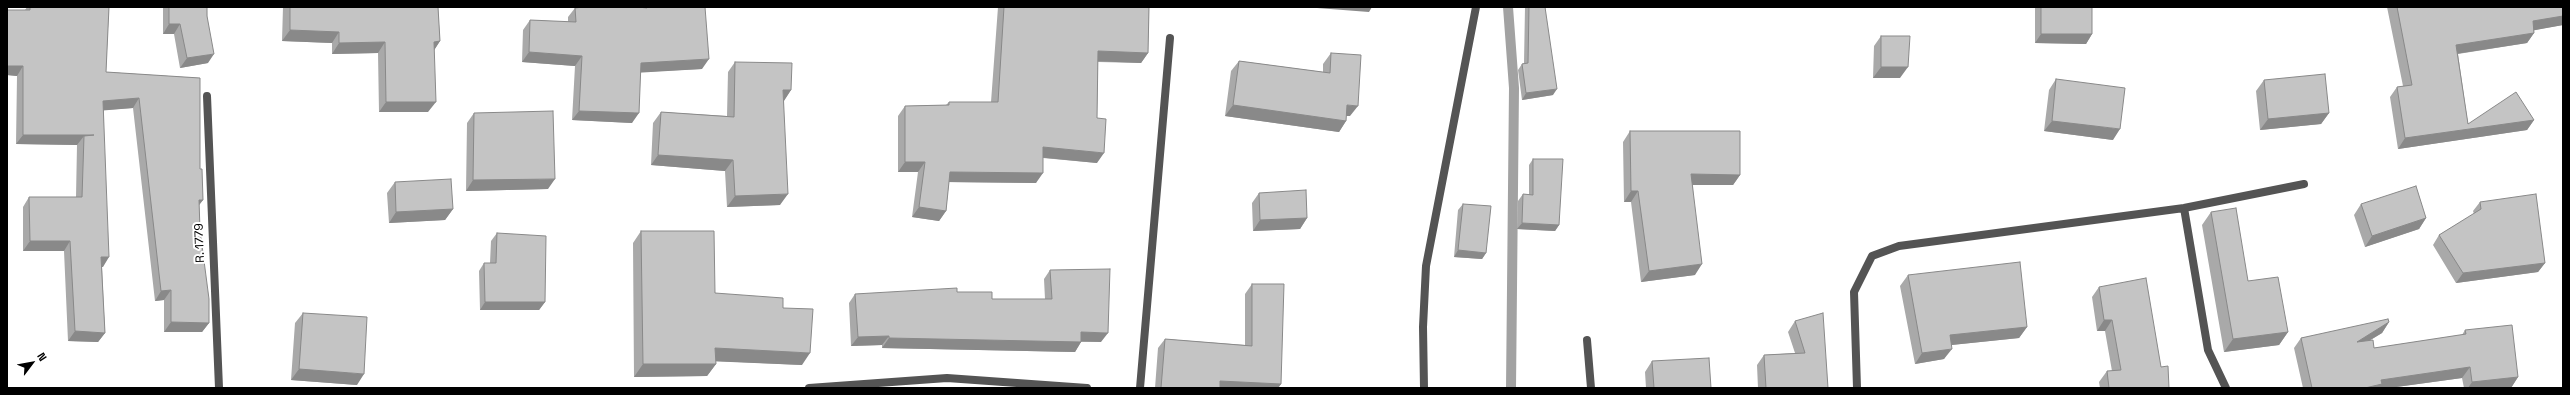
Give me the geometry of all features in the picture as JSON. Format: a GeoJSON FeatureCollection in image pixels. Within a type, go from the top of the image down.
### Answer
{"type":"FeatureCollection","features":[{"type":"Feature","properties":{"kind":"street"},"geometry":{"type":"LineString","coordinates":[[1424,388],[1423,327],[1426,266],[1476,7]]}},
{"type":"Feature","properties":{"kind":"street"},"geometry":{"type":"LineString","coordinates":[[1140,388],[1170,38]]}},
{"type":"Feature","properties":{"kind":"street","name":"R. 1779"},"geometry":{"type":"LineString","coordinates":[[207,96],[219,388]]}},
{"type":"Feature","properties":{"kind":"street"},"geometry":{"type":"LineString","coordinates":[[1857,388],[1854,292],[1872,256],[1899,246],[2184,208],[2304,184]]}},
{"type":"Feature","properties":{"kind":"street"},"geometry":{"type":"LineString","coordinates":[[2184,208],[2208,350],[2226,388]]}},
{"type":"Feature","properties":{"kind":"street"},"geometry":{"type":"LineString","coordinates":[[1587,340],[1591,388]]}},
{"type":"Feature","properties":{"kind":"street"},"geometry":{"type":"LineString","coordinates":[[809,388],[947,378],[1087,388]]}},
{"type":"Feature","properties":{"kind":"building"},"geometry":{"type":"Polygon","coordinates":[[[30,7],[109,7],[106,72],[200,78],[200,169],[202,169],[203,200],[199,200],[200,230],[209,299],[209,323],[171,322],[171,290],[161,291],[139,98],[103,101],[109,257],[101,257],[105,333],[75,331],[70,241],[30,241],[29,197],[82,197],[84,136],[94,135],[23,135],[23,66],[7,66],[7,10],[30,10],[30,7]]]}},
{"type":"Feature","properties":{"kind":"building"},"geometry":{"type":"Polygon","coordinates":[[[169,7],[207,7],[207,16],[214,54],[187,58],[180,24],[169,24],[169,7]]]}},
{"type":"Feature","properties":{"kind":"building"},"geometry":{"type":"Polygon","coordinates":[[[290,7],[438,7],[440,41],[434,42],[436,102],[386,102],[385,42],[339,43],[339,32],[290,30],[290,7]]]}},
{"type":"Feature","properties":{"kind":"building"},"geometry":{"type":"Polygon","coordinates":[[[705,7],[709,59],[641,63],[639,113],[579,111],[582,56],[529,52],[530,20],[576,22],[575,8],[705,7]]]}},
{"type":"Feature","properties":{"kind":"building"},"geometry":{"type":"Polygon","coordinates":[[[1004,7],[1149,7],[1148,53],[1098,51],[1097,118],[1106,119],[1104,153],[1043,147],[1043,173],[950,172],[946,211],[919,207],[925,162],[905,162],[905,106],[949,105],[949,102],[998,102],[1004,7]]]}},
{"type":"Feature","properties":{"kind":"building"},"geometry":{"type":"Polygon","coordinates":[[[1529,7],[1545,7],[1557,89],[1526,93],[1522,64],[1528,63],[1529,7]]]}},
{"type":"Feature","properties":{"kind":"building"},"geometry":{"type":"Polygon","coordinates":[[[2041,7],[2092,7],[2092,34],[2041,34],[2041,7]]]}},
{"type":"Feature","properties":{"kind":"building"},"geometry":{"type":"Polygon","coordinates":[[[2397,7],[2563,7],[2563,16],[2533,21],[2534,33],[2456,45],[2468,124],[2516,92],[2534,120],[2405,138],[2397,87],[2412,85],[2397,7]]]}},
{"type":"Feature","properties":{"kind":"building"},"geometry":{"type":"Polygon","coordinates":[[[1881,36],[1910,36],[1908,67],[1881,67],[1881,36]]]}},
{"type":"Feature","properties":{"kind":"building"},"geometry":{"type":"Polygon","coordinates":[[[1331,53],[1361,55],[1358,106],[1347,105],[1346,121],[1233,105],[1239,61],[1330,73],[1331,53]]]}},
{"type":"Feature","properties":{"kind":"building"},"geometry":{"type":"Polygon","coordinates":[[[735,62],[792,63],[791,90],[783,90],[788,194],[735,196],[733,160],[658,155],[661,112],[734,117],[735,62]]]}},
{"type":"Feature","properties":{"kind":"building"},"geometry":{"type":"Polygon","coordinates":[[[2325,74],[2329,113],[2268,119],[2264,80],[2325,74]]]}},
{"type":"Feature","properties":{"kind":"building"},"geometry":{"type":"Polygon","coordinates":[[[2056,79],[2125,88],[2120,129],[2052,121],[2056,79]]]}},
{"type":"Feature","properties":{"kind":"building"},"geometry":{"type":"Polygon","coordinates":[[[553,111],[555,179],[473,180],[474,113],[553,111]]]}},
{"type":"Feature","properties":{"kind":"building"},"geometry":{"type":"Polygon","coordinates":[[[1630,131],[1740,131],[1740,175],[1691,174],[1702,264],[1649,271],[1638,191],[1631,191],[1630,131]]]}},
{"type":"Feature","properties":{"kind":"building"},"geometry":{"type":"Polygon","coordinates":[[[1533,159],[1563,159],[1559,225],[1522,223],[1523,194],[1533,195],[1533,159]]]}},
{"type":"Feature","properties":{"kind":"building"},"geometry":{"type":"Polygon","coordinates":[[[451,179],[453,209],[396,212],[395,182],[451,179]]]}},
{"type":"Feature","properties":{"kind":"building"},"geometry":{"type":"Polygon","coordinates":[[[2416,186],[2426,218],[2372,236],[2361,204],[2416,186]]]}},
{"type":"Feature","properties":{"kind":"building"},"geometry":{"type":"Polygon","coordinates":[[[1306,190],[1307,218],[1260,220],[1259,193],[1306,190]]]}},
{"type":"Feature","properties":{"kind":"building"},"geometry":{"type":"Polygon","coordinates":[[[2536,194],[2545,263],[2463,273],[2439,235],[2481,209],[2480,202],[2536,194]]]}},
{"type":"Feature","properties":{"kind":"building"},"geometry":{"type":"Polygon","coordinates":[[[1463,204],[1491,206],[1486,253],[1458,250],[1463,204]]]}},
{"type":"Feature","properties":{"kind":"building"},"geometry":{"type":"Polygon","coordinates":[[[2236,208],[2248,281],[2278,277],[2288,332],[2233,339],[2211,212],[2236,208]]]}},
{"type":"Feature","properties":{"kind":"building"},"geometry":{"type":"Polygon","coordinates":[[[641,231],[714,231],[715,293],[783,298],[783,308],[813,309],[810,353],[715,348],[716,364],[643,364],[641,231]]]}},
{"type":"Feature","properties":{"kind":"building"},"geometry":{"type":"Polygon","coordinates":[[[497,233],[546,236],[545,302],[485,302],[484,263],[496,263],[497,233]]]}},
{"type":"Feature","properties":{"kind":"building"},"geometry":{"type":"Polygon","coordinates":[[[2020,262],[2027,327],[1950,335],[1952,349],[1922,353],[1908,275],[2020,262]]]}},
{"type":"Feature","properties":{"kind":"building"},"geometry":{"type":"Polygon","coordinates":[[[1110,269],[1108,333],[1081,332],[1081,342],[889,338],[889,336],[858,337],[855,294],[957,288],[957,292],[992,292],[992,299],[1052,299],[1050,270],[1110,269]]]}},
{"type":"Feature","properties":{"kind":"building"},"geometry":{"type":"Polygon","coordinates":[[[2146,278],[2161,367],[2168,366],[2169,388],[2109,388],[2107,371],[2121,370],[2112,320],[2104,320],[2099,287],[2146,278]]]}},
{"type":"Feature","properties":{"kind":"building"},"geometry":{"type":"Polygon","coordinates":[[[1252,284],[1284,284],[1281,384],[1220,381],[1220,388],[1161,388],[1165,339],[1252,346],[1252,284]]]}},
{"type":"Feature","properties":{"kind":"building"},"geometry":{"type":"Polygon","coordinates":[[[303,313],[367,317],[364,374],[299,369],[303,313]]]}},
{"type":"Feature","properties":{"kind":"building"},"geometry":{"type":"Polygon","coordinates":[[[1823,313],[1828,388],[1766,388],[1764,355],[1805,353],[1795,321],[1823,313]]]}},
{"type":"Feature","properties":{"kind":"building"},"geometry":{"type":"Polygon","coordinates":[[[2388,319],[2389,322],[2357,342],[2373,340],[2374,348],[2466,334],[2465,330],[2512,325],[2518,377],[2472,382],[2470,367],[2381,380],[2382,384],[2365,388],[2312,388],[2301,338],[2388,319]]]}},
{"type":"Feature","properties":{"kind":"building"},"geometry":{"type":"Polygon","coordinates":[[[1709,358],[1711,388],[1654,388],[1652,361],[1709,358]]]}},
{"type":"Feature","properties":{"kind":"waterway"},"geometry":{"type":"LineString","coordinates":[[1508,7],[1514,88],[1511,388]]}}]}
